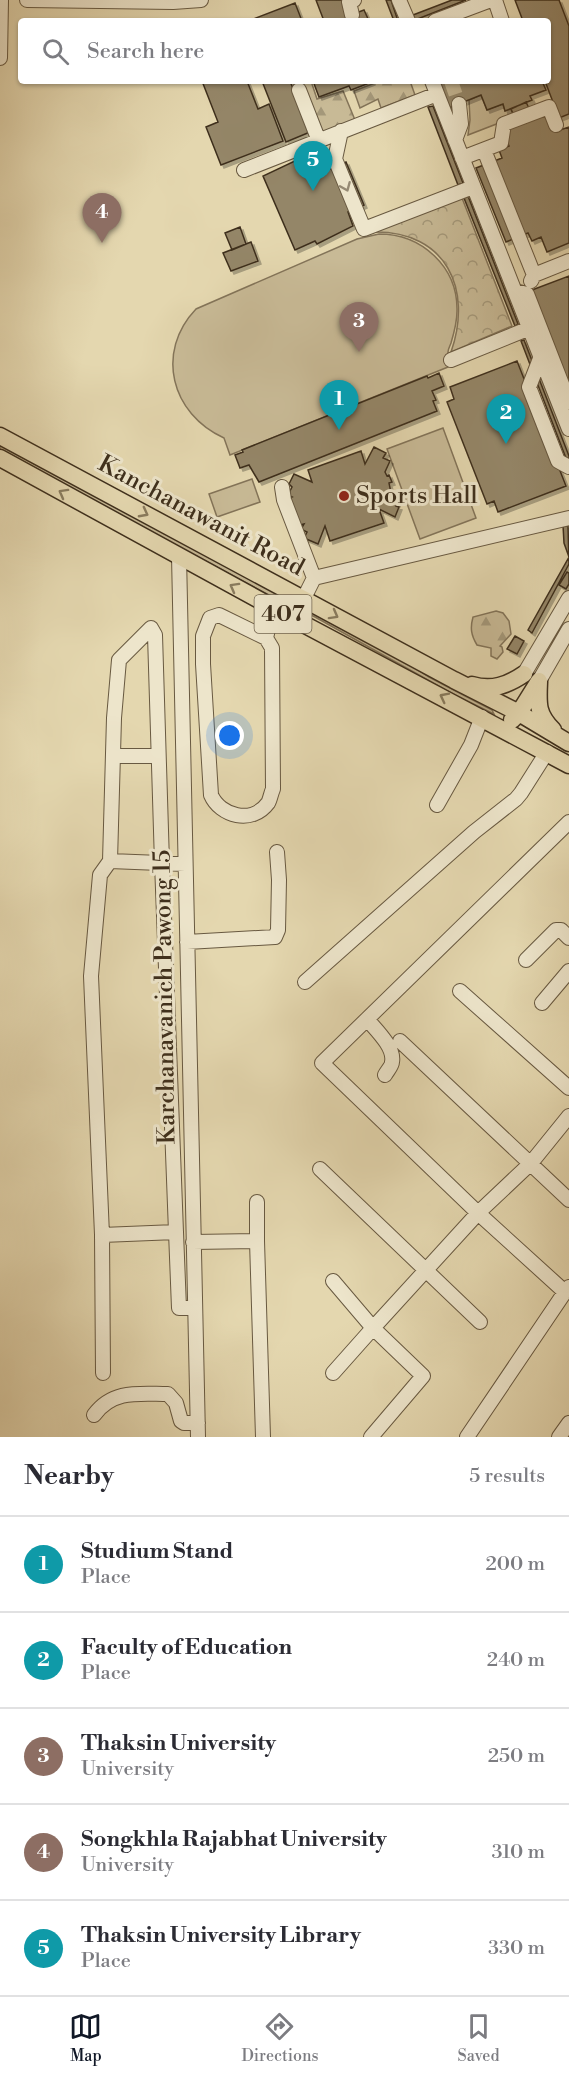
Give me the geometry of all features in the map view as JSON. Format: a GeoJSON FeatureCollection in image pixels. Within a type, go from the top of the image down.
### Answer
{"type":"FeatureCollection","features":[{"type":"Feature","properties":{"kind":"main road","name":"Kanchanawanit Road"},"geometry":{"type":"LineString","coordinates":[[0,436],[304,598],[511,714],[567,742]]}},
{"type":"Feature","properties":{"kind":"main road","name":"Kanchanawanit Road"},"geometry":{"type":"LineString","coordinates":[[0,458],[280,612],[569,765]]}},
{"type":"Feature","properties":{"kind":"main road"},"geometry":{"type":"LineString","coordinates":[[454,680],[488,688],[532,678]]}},
{"type":"Feature","properties":{"kind":"main road"},"geometry":{"type":"LineString","coordinates":[[485,719],[498,723],[511,714],[532,678]]}},
{"type":"Feature","properties":{"kind":"main road"},"geometry":{"type":"LineString","coordinates":[[532,678],[543,719],[567,742]]}},
{"type":"Feature","properties":{"kind":"main road"},"geometry":{"type":"LineString","coordinates":[[511,714],[510,729],[518,737]]}},
{"type":"Feature","properties":{"kind":"street"},"geometry":{"type":"LineString","coordinates":[[0,58],[1,0]]}},
{"type":"Feature","properties":{"kind":"street"},"geometry":{"type":"LineString","coordinates":[[27,0],[173,2],[201,0]]}},
{"type":"Feature","properties":{"kind":"street"},"geometry":{"type":"LineString","coordinates":[[352,15],[349,2],[354,0]]}},
{"type":"Feature","properties":{"kind":"street"},"geometry":{"type":"LineString","coordinates":[[399,0],[407,18]]}},
{"type":"Feature","properties":{"kind":"street"},"geometry":{"type":"LineString","coordinates":[[443,18],[493,0],[501,18]]}},
{"type":"Feature","properties":{"kind":"street"},"geometry":{"type":"LineString","coordinates":[[244,170],[340,132],[435,88],[569,429]]}},
{"type":"Feature","properties":{"kind":"street"},"geometry":{"type":"LineString","coordinates":[[299,90],[319,141]]}},
{"type":"Feature","properties":{"kind":"street"},"geometry":{"type":"LineString","coordinates":[[455,140],[460,124],[459,104]]}},
{"type":"Feature","properties":{"kind":"street"},"geometry":{"type":"LineString","coordinates":[[462,158],[501,143],[504,124],[549,107],[556,125]]}},
{"type":"Feature","properties":{"kind":"street"},"geometry":{"type":"LineString","coordinates":[[340,132],[335,159],[364,229],[473,187]]}},
{"type":"Feature","properties":{"kind":"street"},"geometry":{"type":"LineString","coordinates":[[483,150],[543,276]]}},
{"type":"Feature","properties":{"kind":"street"},"geometry":{"type":"LineString","coordinates":[[515,291],[529,286],[569,261]]}},
{"type":"Feature","properties":{"kind":"street"},"geometry":{"type":"LineString","coordinates":[[515,291],[527,294],[569,402]]}},
{"type":"Feature","properties":{"kind":"street"},"geometry":{"type":"LineString","coordinates":[[451,360],[530,328]]}},
{"type":"Feature","properties":{"kind":"street"},"geometry":{"type":"LineString","coordinates":[[541,356],[529,387],[558,461],[569,467]]}},
{"type":"Feature","properties":{"kind":"street"},"geometry":{"type":"LineString","coordinates":[[282,487],[284,500],[315,578]]}},
{"type":"Feature","properties":{"kind":"street"},"geometry":{"type":"LineString","coordinates":[[304,598],[315,578],[569,518]]}},
{"type":"Feature","properties":{"kind":"street","name":"Karchanavanich Pawong 15"},"geometry":{"type":"LineString","coordinates":[[178,556],[198,1430]]}},
{"type":"Feature","properties":{"kind":"street"},"geometry":{"type":"LineString","coordinates":[[532,678],[569,598]]}},
{"type":"Feature","properties":{"kind":"street"},"geometry":{"type":"LineString","coordinates":[[266,638],[219,615],[210,618],[203,636],[211,795],[219,808],[239,816],[260,810],[268,803],[273,789],[272,648],[266,638],[268,629],[280,612]]}},
{"type":"Feature","properties":{"kind":"street"},"geometry":{"type":"LineString","coordinates":[[104,1373],[102,1235],[91,976],[99,875],[110,861],[114,718],[119,660],[151,628],[155,635],[179,1308],[195,1308]]}},
{"type":"Feature","properties":{"kind":"street"},"geometry":{"type":"LineString","coordinates":[[532,678],[569,630]]}},
{"type":"Feature","properties":{"kind":"street"},"geometry":{"type":"LineString","coordinates":[[437,806],[485,719]]}},
{"type":"Feature","properties":{"kind":"street"},"geometry":{"type":"LineString","coordinates":[[305,982],[474,832],[516,799],[547,752]]}},
{"type":"Feature","properties":{"kind":"street"},"geometry":{"type":"LineString","coordinates":[[113,756],[158,756]]}},
{"type":"Feature","properties":{"kind":"street"},"geometry":{"type":"LineString","coordinates":[[467,1437],[567,1290],[478,1213],[322,1063],[569,822]]}},
{"type":"Feature","properties":{"kind":"street"},"geometry":{"type":"LineString","coordinates":[[187,942],[274,937],[278,930],[277,852]]}},
{"type":"Feature","properties":{"kind":"street"},"geometry":{"type":"LineString","coordinates":[[110,861],[185,864]]}},
{"type":"Feature","properties":{"kind":"street"},"geometry":{"type":"LineString","coordinates":[[526,960],[556,930],[568,934]]}},
{"type":"Feature","properties":{"kind":"street"},"geometry":{"type":"LineString","coordinates":[[542,1003],[569,971]]}},
{"type":"Feature","properties":{"kind":"street"},"geometry":{"type":"LineString","coordinates":[[460,991],[569,1088]]}},
{"type":"Feature","properties":{"kind":"street"},"geometry":{"type":"LineString","coordinates":[[367,1019],[387,1044],[392,1055],[392,1063],[385,1075]]}},
{"type":"Feature","properties":{"kind":"street"},"geometry":{"type":"LineString","coordinates":[[400,1041],[569,1200]]}},
{"type":"Feature","properties":{"kind":"street"},"geometry":{"type":"LineString","coordinates":[[333,1373],[478,1213],[531,1163],[569,1116]]}},
{"type":"Feature","properties":{"kind":"street"},"geometry":{"type":"LineString","coordinates":[[320,1169],[480,1322]]}},
{"type":"Feature","properties":{"kind":"street"},"geometry":{"type":"LineString","coordinates":[[257,1202],[263,1437]]}},
{"type":"Feature","properties":{"kind":"street"},"geometry":{"type":"LineString","coordinates":[[102,1235],[176,1232]]}},
{"type":"Feature","properties":{"kind":"street"},"geometry":{"type":"LineString","coordinates":[[193,1242],[257,1241]]}},
{"type":"Feature","properties":{"kind":"street"},"geometry":{"type":"LineString","coordinates":[[333,1281],[373,1328],[423,1376],[371,1437]]}},
{"type":"Feature","properties":{"kind":"street"},"geometry":{"type":"LineString","coordinates":[[94,1415],[100,1406],[111,1399],[135,1394],[168,1394],[176,1403],[178,1418],[198,1430]]}},
{"type":"Feature","properties":{"kind":"street"},"geometry":{"type":"LineString","coordinates":[[559,1437],[569,1423]]}},
{"type":"Feature","properties":{"kind":"green space"},"geometry":{"type":"Polygon","coordinates":[[[300,84],[312,84],[317,99],[343,91],[355,120],[320,133],[300,84]]]}},
{"type":"Feature","properties":{"kind":"green space"},"geometry":{"type":"Polygon","coordinates":[[[372,84],[411,84],[415,95],[381,108],[378,99],[360,108],[354,91],[372,84]]]}},
{"type":"Feature","properties":{"kind":"green space"},"geometry":{"type":"Polygon","coordinates":[[[481,95],[487,110],[503,104],[505,111],[511,109],[513,114],[499,123],[468,135],[469,100],[481,95]]]}},
{"type":"Feature","properties":{"kind":"green space"},"geometry":{"type":"Polygon","coordinates":[[[462,198],[512,326],[451,352],[457,329],[458,307],[455,286],[448,268],[436,253],[419,241],[399,234],[374,232],[462,198]]]}},
{"type":"Feature","properties":{"kind":"green space"},"geometry":{"type":"Polygon","coordinates":[[[379,234],[409,240],[423,247],[444,267],[456,295],[456,319],[448,352],[453,365],[230,455],[224,438],[206,427],[192,414],[181,398],[175,381],[173,362],[176,344],[183,326],[196,309],[357,239],[379,234]]]}},
{"type":"Feature","properties":{"kind":"green space"},"geometry":{"type":"Polygon","coordinates":[[[443,428],[476,518],[420,539],[387,449],[443,428]]]}},
{"type":"Feature","properties":{"kind":"green space"},"geometry":{"type":"Polygon","coordinates":[[[0,445],[403,660],[429,677],[492,710],[494,714],[0,451],[0,445]]]}},
{"type":"Feature","properties":{"kind":"green space"},"geometry":{"type":"Polygon","coordinates":[[[252,479],[260,502],[217,517],[209,494],[252,479]]]}},
{"type":"Feature","properties":{"kind":"green space"},"geometry":{"type":"Polygon","coordinates":[[[496,611],[503,613],[509,621],[511,634],[500,646],[503,652],[497,659],[491,656],[491,648],[477,645],[471,628],[473,617],[496,611]]]}},
{"type":"Feature","properties":{"kind":"building"},"geometry":{"type":"Polygon","coordinates":[[[316,0],[342,0],[348,16],[364,10],[368,18],[323,18],[316,0]]]}},
{"type":"Feature","properties":{"kind":"building"},"geometry":{"type":"Polygon","coordinates":[[[386,0],[391,0],[397,18],[393,18],[386,0]]]}},
{"type":"Feature","properties":{"kind":"building"},"geometry":{"type":"Polygon","coordinates":[[[452,0],[466,0],[420,18],[414,18],[413,15],[452,0]]]}},
{"type":"Feature","properties":{"kind":"building"},"geometry":{"type":"Polygon","coordinates":[[[515,0],[559,0],[569,26],[569,114],[559,118],[546,84],[551,84],[551,18],[522,18],[515,0]]]}},
{"type":"Feature","properties":{"kind":"building"},"geometry":{"type":"Polygon","coordinates":[[[295,3],[301,18],[256,18],[295,3]]]}},
{"type":"Feature","properties":{"kind":"building"},"geometry":{"type":"Polygon","coordinates":[[[203,84],[248,84],[258,109],[269,104],[283,141],[221,165],[206,127],[218,122],[203,84]]]}},
{"type":"Feature","properties":{"kind":"building"},"geometry":{"type":"Polygon","coordinates":[[[263,84],[291,84],[310,132],[286,142],[263,84]]]}},
{"type":"Feature","properties":{"kind":"building"},"geometry":{"type":"Polygon","coordinates":[[[314,84],[367,84],[351,90],[349,86],[319,97],[314,84]]]}},
{"type":"Feature","properties":{"kind":"building"},"geometry":{"type":"Polygon","coordinates":[[[440,84],[543,84],[546,90],[530,96],[532,100],[505,111],[503,104],[487,110],[481,95],[449,108],[440,84]]]}},
{"type":"Feature","properties":{"kind":"building"},"geometry":{"type":"Polygon","coordinates":[[[526,102],[534,119],[518,125],[511,109],[526,102]]]}},
{"type":"Feature","properties":{"kind":"building"},"geometry":{"type":"Polygon","coordinates":[[[433,106],[463,183],[458,185],[428,107],[433,106]]]}},
{"type":"Feature","properties":{"kind":"building"},"geometry":{"type":"Polygon","coordinates":[[[547,114],[558,124],[560,130],[569,127],[569,243],[547,252],[541,237],[532,241],[528,233],[506,242],[476,168],[502,158],[499,150],[509,146],[503,131],[547,114]]]}},
{"type":"Feature","properties":{"kind":"building"},"geometry":{"type":"Polygon","coordinates":[[[323,152],[330,169],[346,162],[364,205],[348,212],[353,226],[317,244],[315,241],[295,250],[263,176],[299,159],[300,162],[323,152]]]}},
{"type":"Feature","properties":{"kind":"building"},"geometry":{"type":"Polygon","coordinates":[[[468,196],[518,324],[515,326],[464,198],[468,196]]]}},
{"type":"Feature","properties":{"kind":"building"},"geometry":{"type":"Polygon","coordinates":[[[240,227],[246,244],[232,250],[225,233],[240,227]]]}},
{"type":"Feature","properties":{"kind":"building"},"geometry":{"type":"Polygon","coordinates":[[[251,242],[258,261],[231,271],[223,253],[251,242]]]}},
{"type":"Feature","properties":{"kind":"building"},"geometry":{"type":"Polygon","coordinates":[[[569,276],[569,398],[532,290],[569,276]]]}},
{"type":"Feature","properties":{"kind":"building"},"geometry":{"type":"Polygon","coordinates":[[[524,340],[569,456],[569,466],[521,341],[524,340]]]}},
{"type":"Feature","properties":{"kind":"building"},"geometry":{"type":"Polygon","coordinates":[[[517,361],[566,486],[498,512],[494,501],[487,504],[447,402],[454,399],[450,387],[517,361]]]}},
{"type":"Feature","properties":{"kind":"building"},"geometry":{"type":"Polygon","coordinates":[[[439,373],[444,386],[432,391],[437,411],[259,482],[249,465],[240,468],[235,455],[243,452],[242,450],[439,373]]]}},
{"type":"Feature","properties":{"kind":"building","name":"Sports Hall"},"geometry":{"type":"Polygon","coordinates":[[[374,447],[386,453],[383,458],[390,461],[385,472],[392,482],[389,483],[391,493],[400,497],[395,517],[379,509],[384,523],[330,541],[325,526],[318,544],[304,538],[307,532],[301,529],[304,524],[296,526],[287,499],[292,497],[288,495],[292,487],[289,484],[294,474],[312,482],[308,470],[361,451],[365,464],[374,447]]]}},
{"type":"Feature","properties":{"kind":"building"},"geometry":{"type":"Polygon","coordinates":[[[563,525],[568,526],[569,556],[564,543],[563,525]]]}},
{"type":"Feature","properties":{"kind":"building"},"geometry":{"type":"Polygon","coordinates":[[[569,557],[569,564],[532,633],[528,630],[569,557]]]}},
{"type":"Feature","properties":{"kind":"building"},"geometry":{"type":"Polygon","coordinates":[[[567,572],[569,573],[569,584],[566,589],[559,585],[567,572]]]}},
{"type":"Feature","properties":{"kind":"building"},"geometry":{"type":"Polygon","coordinates":[[[515,636],[524,641],[517,654],[507,649],[515,636]]]}},
{"type":"Feature","properties":{"kind":"tunnel"},"geometry":{"type":"LineString","coordinates":[[452,84],[459,104]]}},
{"type":"Feature","properties":{"kind":"place","name":"Thaksin University Library"},"geometry":{"type":"Point","coordinates":[313,191]}},
{"type":"Feature","properties":{"kind":"place","name":"Songkhla Rajabhat University"},"geometry":{"type":"Point","coordinates":[102,243]}},
{"type":"Feature","properties":{"kind":"place","name":"Thaksin University"},"geometry":{"type":"Point","coordinates":[359,352]}},
{"type":"Feature","properties":{"kind":"place","name":"Studium Stand"},"geometry":{"type":"Point","coordinates":[339,430]}},
{"type":"Feature","properties":{"kind":"place","name":"Faculty of Education"},"geometry":{"type":"Point","coordinates":[506,444]}},
{"type":"Feature","properties":{"kind":"place","name":"Sports Hall"},"geometry":{"type":"Point","coordinates":[344,496]}}]}
